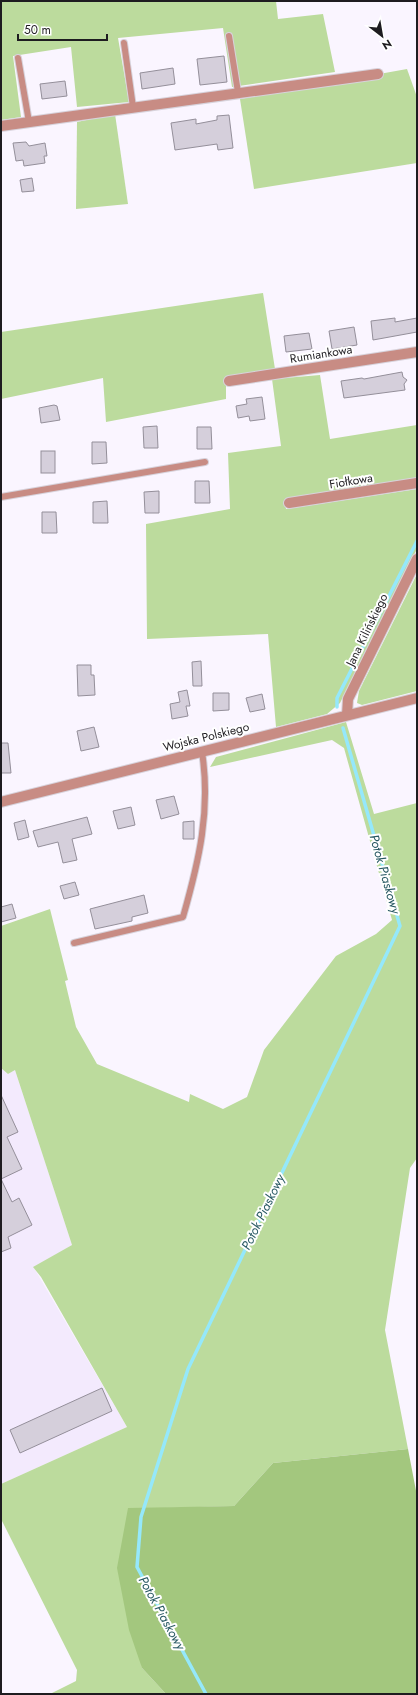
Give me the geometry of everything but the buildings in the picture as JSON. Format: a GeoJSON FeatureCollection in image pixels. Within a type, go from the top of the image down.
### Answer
{"type":"FeatureCollection","features":[{"type":"Feature","properties":{"kind":"street"},"geometry":{"type":"LineString","coordinates":[[1,126],[238,92],[378,74]]}},
{"type":"Feature","properties":{"kind":"street","name":"Rumiankowa"},"geometry":{"type":"LineString","coordinates":[[229,381],[417,352]]}},
{"type":"Feature","properties":{"kind":"street","name":"Fiołkowa"},"geometry":{"type":"LineString","coordinates":[[289,504],[417,483]]}},
{"type":"Feature","properties":{"kind":"street","name":"Jana Kilińskiego"},"geometry":{"type":"LineString","coordinates":[[348,715],[348,699],[417,559]]}},
{"type":"Feature","properties":{"kind":"street","name":"Wojska Polskiego"},"geometry":{"type":"LineString","coordinates":[[1,802],[417,698]]}},
{"type":"Feature","properties":{"kind":"lane"},"geometry":{"type":"LineString","coordinates":[[229,36],[238,92]]}},
{"type":"Feature","properties":{"kind":"lane"},"geometry":{"type":"LineString","coordinates":[[124,43],[133,107]]}},
{"type":"Feature","properties":{"kind":"lane"},"geometry":{"type":"LineString","coordinates":[[18,58],[29,122]]}},
{"type":"Feature","properties":{"kind":"lane"},"geometry":{"type":"LineString","coordinates":[[1,497],[205,462]]}},
{"type":"Feature","properties":{"kind":"lane"},"geometry":{"type":"LineString","coordinates":[[74,943],[183,917],[195,877],[204,831],[205,774],[202,752]]}},
{"type":"Feature","properties":{"kind":"shaded area"},"geometry":{"type":"Polygon","coordinates":[[[1,1068],[8,1074],[15,1070],[72,1245],[34,1268],[127,1427],[1,1484],[1,1068]]]}},
{"type":"Feature","properties":{"kind":"green space"},"geometry":{"type":"Polygon","coordinates":[[[1,1],[276,1],[278,19],[323,14],[335,72],[232,87],[223,28],[118,38],[129,102],[77,107],[71,47],[13,56],[21,117],[1,120],[1,1]]]}},
{"type":"Feature","properties":{"kind":"green space"},"geometry":{"type":"Polygon","coordinates":[[[407,69],[417,97],[417,163],[254,189],[240,99],[407,69]]]}},
{"type":"Feature","properties":{"kind":"green space"},"geometry":{"type":"Polygon","coordinates":[[[115,114],[128,204],[76,209],[77,122],[115,114]]]}},
{"type":"Feature","properties":{"kind":"green space"},"geometry":{"type":"Polygon","coordinates":[[[263,293],[275,369],[273,379],[320,375],[330,439],[417,425],[417,479],[285,500],[286,509],[417,489],[417,549],[340,703],[327,714],[276,727],[268,634],[147,639],[146,524],[230,509],[228,453],[281,446],[272,379],[226,386],[226,399],[106,422],[103,378],[1,399],[1,332],[263,293]]]}},
{"type":"Feature","properties":{"kind":"green space"},"geometry":{"type":"Polygon","coordinates":[[[417,574],[417,691],[362,705],[357,703],[359,691],[417,574]]]}},
{"type":"Feature","properties":{"kind":"green space"},"geometry":{"type":"Polygon","coordinates":[[[346,722],[374,814],[417,803],[417,1158],[410,1168],[385,1330],[408,1449],[273,1463],[234,1506],[128,1509],[142,1668],[166,1694],[50,1694],[76,1681],[77,1670],[1,1519],[1,1484],[127,1427],[41,1277],[33,1267],[72,1245],[15,1070],[8,1074],[1,1068],[1,926],[50,909],[68,980],[65,981],[76,1027],[97,1064],[189,1102],[190,1094],[223,1109],[247,1097],[264,1050],[336,956],[376,934],[392,920],[344,748],[332,740],[210,767],[216,757],[346,722]]]}},
{"type":"Feature","properties":{"kind":"green space"},"geometry":{"type":"Polygon","coordinates":[[[408,1449],[417,1496],[417,1694],[166,1694],[142,1668],[129,1630],[117,1568],[128,1508],[234,1506],[273,1463],[408,1449]]]}},
{"type":"Feature","properties":{"kind":"waterway","name":"Potok Piaskowy"},"geometry":{"type":"LineString","coordinates":[[337,707],[337,698],[417,541]]}},
{"type":"Feature","properties":{"kind":"waterway","name":"Potok Piaskowy"},"geometry":{"type":"LineString","coordinates":[[206,1694],[137,1567],[141,1517],[188,1369],[400,926],[343,728]]}}]}
